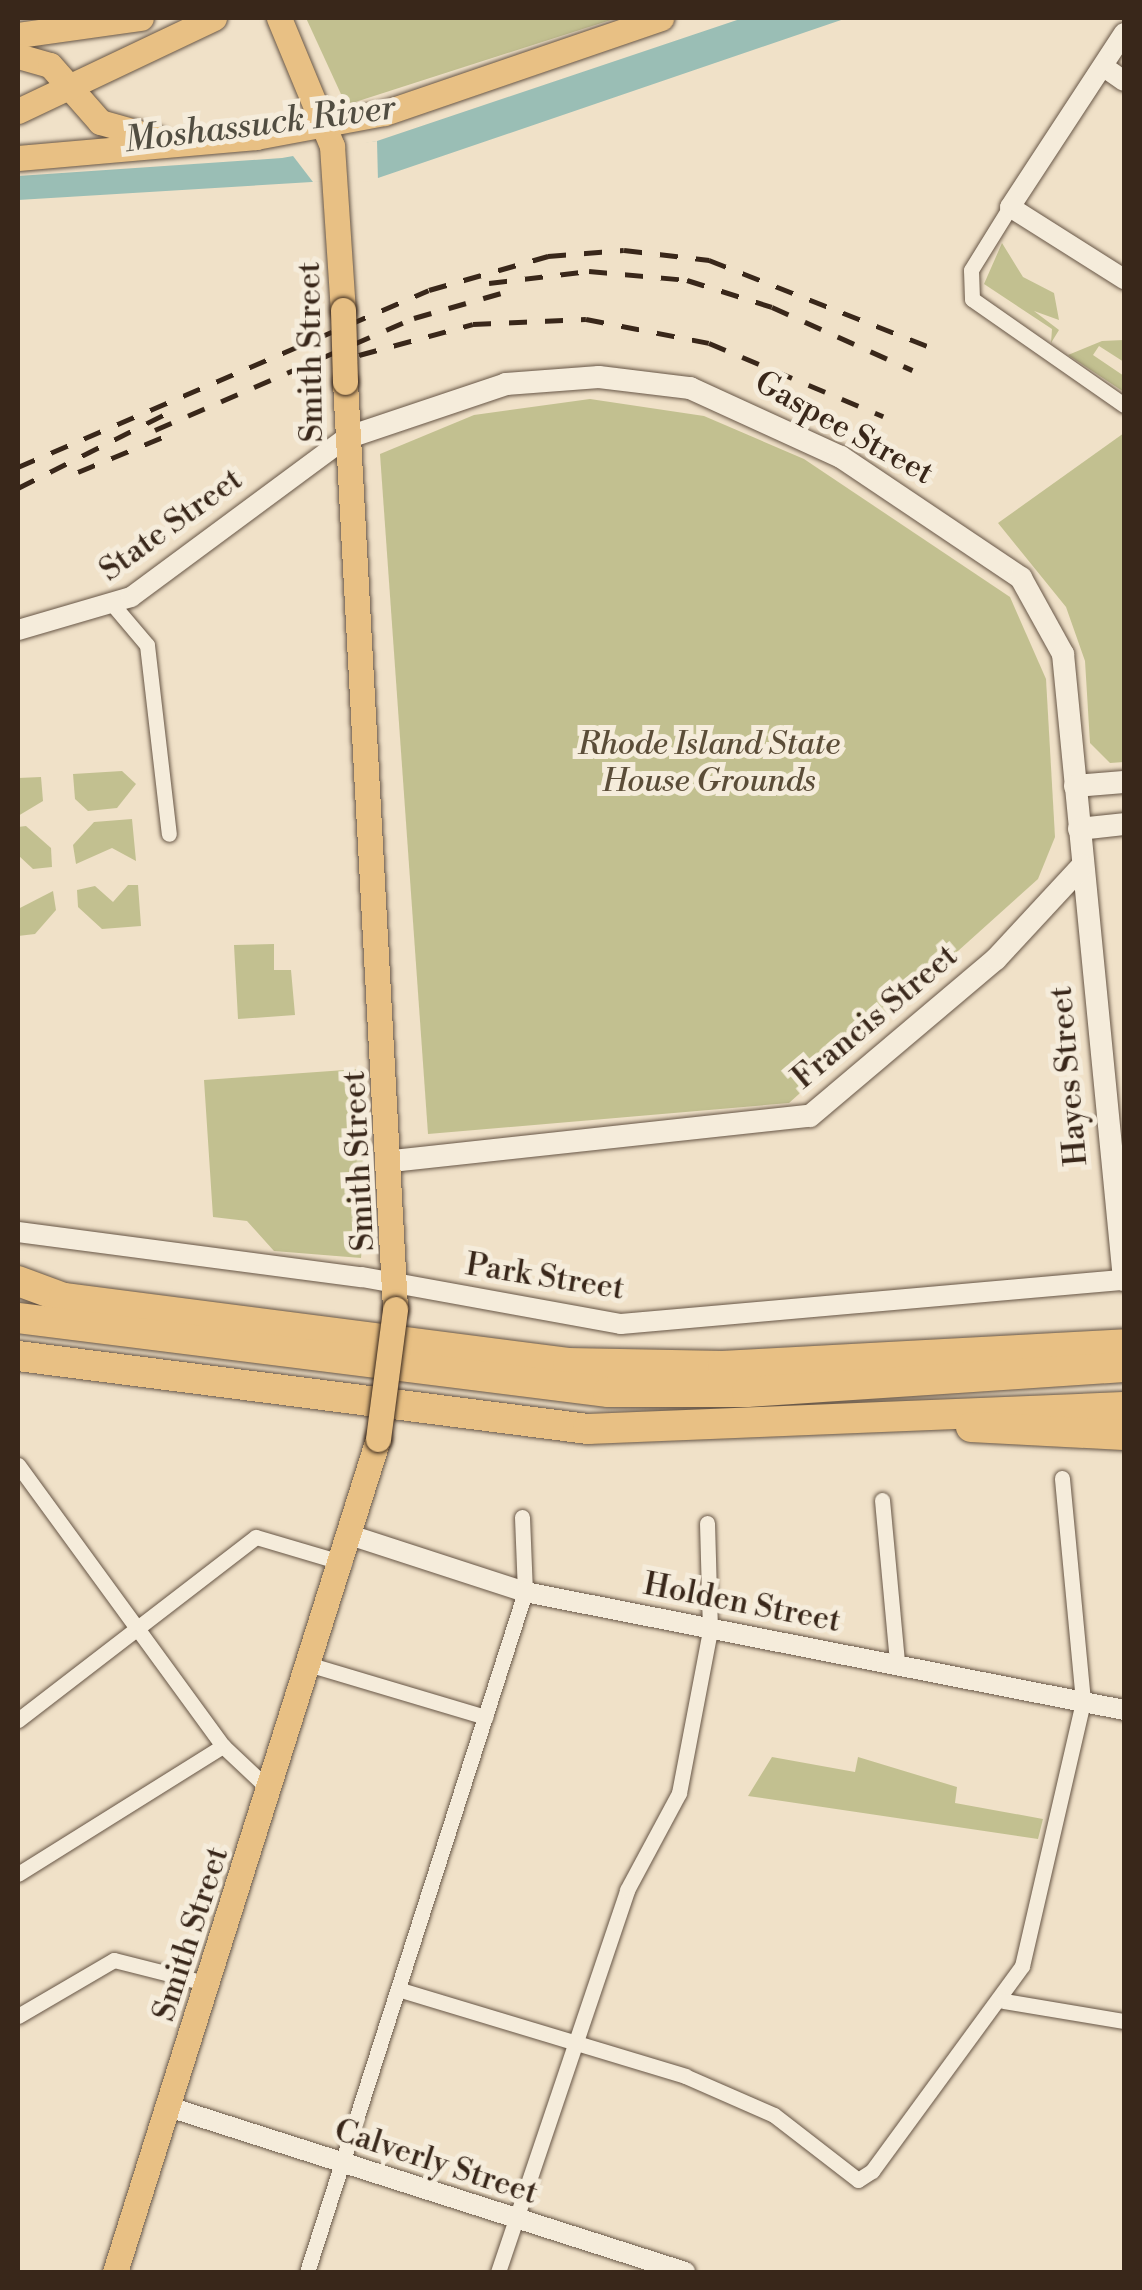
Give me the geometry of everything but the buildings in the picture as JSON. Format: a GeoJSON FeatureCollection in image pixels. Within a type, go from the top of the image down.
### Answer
{"type":"FeatureCollection","features":[{"type":"Feature","properties":{"kind":"highway"},"geometry":{"type":"LineString","coordinates":[[18,1280],[64,1298]]}},
{"type":"Feature","properties":{"kind":"highway"},"geometry":{"type":"LineString","coordinates":[[18,1292],[630,1366],[1124,1344]]}},
{"type":"Feature","properties":{"kind":"highway"},"geometry":{"type":"LineString","coordinates":[[18,1318],[608,1392],[746,1392],[1124,1368]]}},
{"type":"Feature","properties":{"kind":"highway"},"geometry":{"type":"LineString","coordinates":[[18,1356],[557,1427],[858,1422],[1124,1407]]}},
{"type":"Feature","properties":{"kind":"highway"},"geometry":{"type":"LineString","coordinates":[[858,1422],[1124,1436]]}},
{"type":"Feature","properties":{"kind":"main road"},"geometry":{"type":"LineString","coordinates":[[18,34],[141,18]]}},
{"type":"Feature","properties":{"kind":"main road"},"geometry":{"type":"LineString","coordinates":[[18,112],[71,90],[214,18]]}},
{"type":"Feature","properties":{"kind":"main road","name":"Smith Street"},"geometry":{"type":"LineString","coordinates":[[115,2272],[352,1536],[378,1439],[396,1310],[393,1161],[346,438],[338,184],[328,136],[279,18]]}},
{"type":"Feature","properties":{"kind":"main road"},"geometry":{"type":"LineString","coordinates":[[18,158],[206,141],[328,136],[661,18]]}},
{"type":"Feature","properties":{"kind":"main road"},"geometry":{"type":"LineString","coordinates":[[18,56],[46,62],[117,130],[206,141]]}},
{"type":"Feature","properties":{"kind":"main road","name":"Gaspee Street"},"geometry":{"type":"LineString","coordinates":[[346,438],[455,396],[549,378],[690,388],[781,424],[1002,561],[1033,592],[1062,650],[1076,786]]}},
{"type":"Feature","properties":{"kind":"main road"},"geometry":{"type":"LineString","coordinates":[[1082,866],[1076,786],[1124,782]]}},
{"type":"Feature","properties":{"kind":"main road"},"geometry":{"type":"LineString","coordinates":[[1079,829],[1124,824]]}},
{"type":"Feature","properties":{"kind":"main road","name":"Francis Street"},"geometry":{"type":"LineString","coordinates":[[393,1161],[810,1116],[996,959],[1082,866]]}},
{"type":"Feature","properties":{"kind":"main road","name":"Hayes Street"},"geometry":{"type":"LineString","coordinates":[[1082,866],[1123,1280]]}},
{"type":"Feature","properties":{"kind":"street"},"geometry":{"type":"LineString","coordinates":[[1124,33],[971,270],[972,299],[1124,404]]}},
{"type":"Feature","properties":{"kind":"street"},"geometry":{"type":"LineString","coordinates":[[1104,67],[1124,80]]}},
{"type":"Feature","properties":{"kind":"street"},"geometry":{"type":"LineString","coordinates":[[1010,207],[1124,279]]}},
{"type":"Feature","properties":{"kind":"street","name":"State Street"},"geometry":{"type":"LineString","coordinates":[[18,630],[114,606],[346,438]]}},
{"type":"Feature","properties":{"kind":"street"},"geometry":{"type":"LineString","coordinates":[[114,606],[147,646],[169,834]]}},
{"type":"Feature","properties":{"kind":"street","name":"Park Street"},"geometry":{"type":"LineString","coordinates":[[18,1232],[396,1283],[635,1324],[1123,1280]]}},
{"type":"Feature","properties":{"kind":"street"},"geometry":{"type":"LineString","coordinates":[[18,1465],[223,1746],[271,1791]]}},
{"type":"Feature","properties":{"kind":"street"},"geometry":{"type":"LineString","coordinates":[[401,1990],[576,2042],[774,2115],[858,2180],[1004,2000],[1022,1966],[1083,1701],[1062,1478]]}},
{"type":"Feature","properties":{"kind":"street"},"geometry":{"type":"LineString","coordinates":[[882,1500],[897,1663]]}},
{"type":"Feature","properties":{"kind":"street"},"geometry":{"type":"LineString","coordinates":[[306,2272],[401,1990],[525,1592],[522,1517]]}},
{"type":"Feature","properties":{"kind":"street"},"geometry":{"type":"LineString","coordinates":[[498,2272],[627,1890],[679,1793],[710,1630],[706,1523]]}},
{"type":"Feature","properties":{"kind":"street","name":"Holden Street"},"geometry":{"type":"LineString","coordinates":[[352,1536],[525,1592],[1124,1710]]}},
{"type":"Feature","properties":{"kind":"street"},"geometry":{"type":"LineString","coordinates":[[18,1720],[256,1537],[344,1563]]}},
{"type":"Feature","properties":{"kind":"street"},"geometry":{"type":"LineString","coordinates":[[312,1666],[485,1717]]}},
{"type":"Feature","properties":{"kind":"street"},"geometry":{"type":"LineString","coordinates":[[18,1874],[223,1746]]}},
{"type":"Feature","properties":{"kind":"street"},"geometry":{"type":"LineString","coordinates":[[18,2016],[114,1960],[209,1984]]}},
{"type":"Feature","properties":{"kind":"street"},"geometry":{"type":"LineString","coordinates":[[1004,2000],[1124,2021]]}},
{"type":"Feature","properties":{"kind":"street","name":"Calverly Street"},"geometry":{"type":"LineString","coordinates":[[169,2107],[684,2272]]}},
{"type":"Feature","properties":{"kind":"green space"},"geometry":{"type":"Polygon","coordinates":[[[306,18],[617,18],[346,105],[306,18]]]}},
{"type":"Feature","properties":{"kind":"green space"},"geometry":{"type":"Polygon","coordinates":[[[1002,243],[1023,277],[1054,293],[1059,320],[1034,311],[1059,330],[1051,343],[1052,329],[984,284],[1002,243]]]}},
{"type":"Feature","properties":{"kind":"green space"},"geometry":{"type":"Polygon","coordinates":[[[1124,340],[1124,362],[1099,346],[1093,355],[1124,376],[1124,392],[1068,355],[1102,341],[1124,340]]]}},
{"type":"Feature","properties":{"kind":"green space","name":"Rhode Island State House Grounds"},"geometry":{"type":"Polygon","coordinates":[[[590,399],[704,416],[804,459],[1010,597],[1046,679],[1055,837],[1038,879],[789,1103],[428,1134],[380,454],[474,415],[590,399]]]}},
{"type":"Feature","properties":{"kind":"green space"},"geometry":{"type":"Polygon","coordinates":[[[1124,433],[1124,762],[1110,763],[1090,743],[1085,661],[1066,607],[998,523],[1124,433]]]}},
{"type":"Feature","properties":{"kind":"green space"},"geometry":{"type":"Polygon","coordinates":[[[122,771],[136,784],[117,808],[88,811],[75,799],[73,774],[122,771]]]}},
{"type":"Feature","properties":{"kind":"green space"},"geometry":{"type":"Polygon","coordinates":[[[41,777],[43,801],[18,816],[18,778],[41,777]]]}},
{"type":"Feature","properties":{"kind":"green space"},"geometry":{"type":"Polygon","coordinates":[[[132,819],[136,861],[112,848],[76,864],[73,845],[94,822],[132,819]]]}},
{"type":"Feature","properties":{"kind":"green space"},"geometry":{"type":"Polygon","coordinates":[[[26,826],[51,848],[52,867],[33,869],[18,855],[18,827],[26,826]]]}},
{"type":"Feature","properties":{"kind":"green space"},"geometry":{"type":"Polygon","coordinates":[[[128,885],[138,885],[141,926],[102,929],[78,907],[77,890],[95,886],[113,902],[128,885]]]}},
{"type":"Feature","properties":{"kind":"green space"},"geometry":{"type":"Polygon","coordinates":[[[53,891],[56,910],[35,934],[18,936],[18,909],[53,891]]]}},
{"type":"Feature","properties":{"kind":"green space"},"geometry":{"type":"Polygon","coordinates":[[[274,944],[274,970],[291,970],[295,1015],[238,1019],[234,945],[274,944]]]}},
{"type":"Feature","properties":{"kind":"green space"},"geometry":{"type":"Polygon","coordinates":[[[359,1069],[368,1188],[361,1258],[274,1251],[247,1221],[213,1217],[204,1080],[359,1069]]]}},
{"type":"Feature","properties":{"kind":"green space"},"geometry":{"type":"Polygon","coordinates":[[[772,1757],[855,1772],[858,1757],[957,1787],[955,1803],[1043,1819],[1038,1839],[748,1796],[772,1757]]]}},
{"type":"Feature","properties":{"kind":"water"},"geometry":{"type":"Polygon","coordinates":[[[743,18],[847,18],[378,178],[18,200],[18,176],[282,158],[377,141],[743,18]]]}},
{"type":"Feature","properties":{"kind":"pier"},"geometry":{"type":"Polygon","coordinates":[[[377,141],[378,181],[313,182],[290,152],[377,141]]]}},
{"type":"Feature","properties":{"kind":"railway"},"geometry":{"type":"LineString","coordinates":[[18,467],[429,290],[548,256],[624,250],[709,260],[927,346]]}},
{"type":"Feature","properties":{"kind":"railway"},"geometry":{"type":"LineString","coordinates":[[489,283],[589,271],[687,280],[772,307],[912,370]]}},
{"type":"Feature","properties":{"kind":"railway"},"geometry":{"type":"LineString","coordinates":[[155,430],[414,318],[508,291]]}},
{"type":"Feature","properties":{"kind":"railway"},"geometry":{"type":"LineString","coordinates":[[359,355],[473,324],[586,319],[709,343],[883,416]]}},
{"type":"Feature","properties":{"kind":"railway"},"geometry":{"type":"LineString","coordinates":[[18,488],[165,414]]}},
{"type":"Feature","properties":{"kind":"railway"},"geometry":{"type":"LineString","coordinates":[[78,472],[175,432]]}},
{"type":"Feature","properties":{"kind":"water label","name":"Moshassuck River"},"geometry":{"type":"Point","coordinates":[260,125]}}]}
